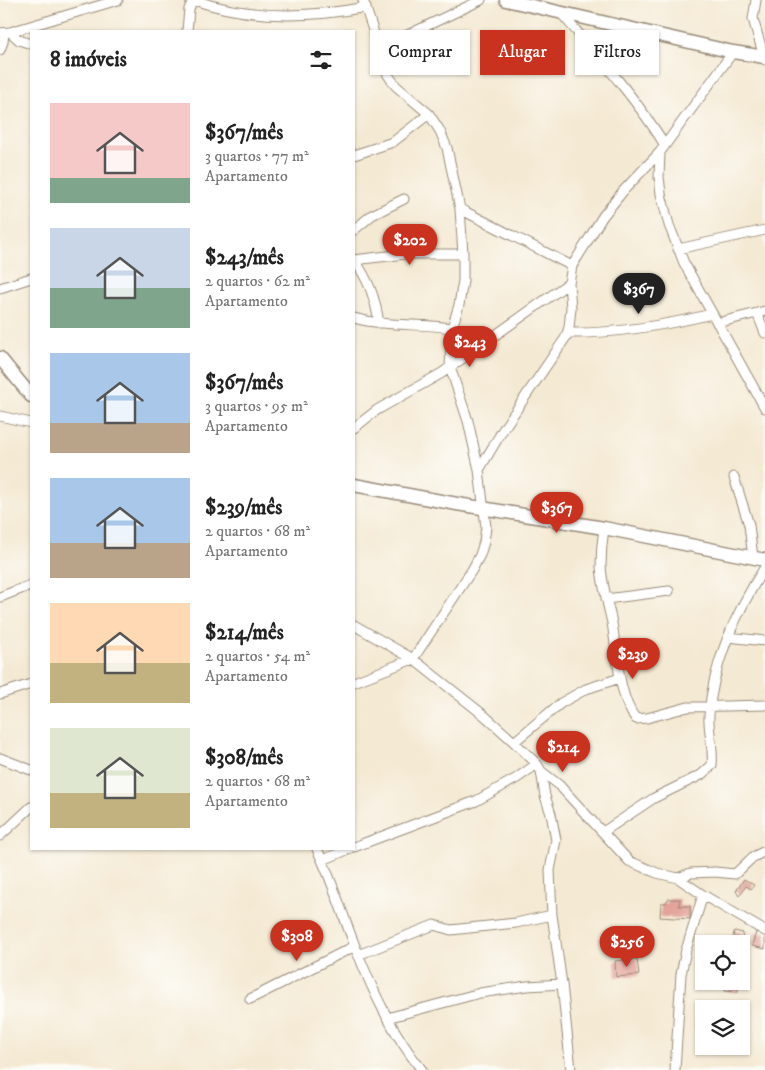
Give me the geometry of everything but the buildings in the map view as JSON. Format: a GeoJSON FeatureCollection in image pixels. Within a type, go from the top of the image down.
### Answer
{"type":"FeatureCollection","features":[{"type":"Feature","properties":{"kind":"street"},"geometry":{"type":"LineString","coordinates":[[5,33],[118,0]]}},
{"type":"Feature","properties":{"kind":"street"},"geometry":{"type":"LineString","coordinates":[[187,30],[189,9],[193,0],[215,7],[262,14],[318,14],[364,3],[372,30]]}},
{"type":"Feature","properties":{"kind":"street"},"geometry":{"type":"LineString","coordinates":[[418,30],[481,0]]}},
{"type":"Feature","properties":{"kind":"street"},"geometry":{"type":"LineString","coordinates":[[506,0],[551,7],[764,58],[753,19],[756,4],[750,0]]}},
{"type":"Feature","properties":{"kind":"street"},"geometry":{"type":"LineString","coordinates":[[551,7],[600,57],[652,124],[662,148],[659,177],[661,194],[678,249],[765,408]]}},
{"type":"Feature","properties":{"kind":"street"},"geometry":{"type":"LineString","coordinates":[[5,33],[30,44]]}},
{"type":"Feature","properties":{"kind":"street"},"geometry":{"type":"LineString","coordinates":[[0,50],[4,42],[5,33]]}},
{"type":"Feature","properties":{"kind":"street"},"geometry":{"type":"LineString","coordinates":[[479,470],[504,428],[567,333],[571,308],[569,283],[572,266],[603,216],[662,148],[733,52]]}},
{"type":"Feature","properties":{"kind":"street"},"geometry":{"type":"LineString","coordinates":[[355,682],[413,659],[480,555],[486,527],[479,470],[468,421],[450,367],[452,328],[463,281],[463,254],[460,209],[447,148],[440,131],[429,114],[396,86],[388,75]]}},
{"type":"Feature","properties":{"kind":"street"},"geometry":{"type":"LineString","coordinates":[[355,155],[394,142],[429,114]]}},
{"type":"Feature","properties":{"kind":"street"},"geometry":{"type":"LineString","coordinates":[[355,229],[372,215],[404,199]]}},
{"type":"Feature","properties":{"kind":"street"},"geometry":{"type":"LineString","coordinates":[[460,209],[572,266]]}},
{"type":"Feature","properties":{"kind":"street"},"geometry":{"type":"LineString","coordinates":[[678,249],[765,230]]}},
{"type":"Feature","properties":{"kind":"street"},"geometry":{"type":"LineString","coordinates":[[355,259],[397,255],[463,254]]}},
{"type":"Feature","properties":{"kind":"street"},"geometry":{"type":"LineString","coordinates":[[355,261],[372,291],[379,323]]}},
{"type":"Feature","properties":{"kind":"street"},"geometry":{"type":"LineString","coordinates":[[0,288],[30,278]]}},
{"type":"Feature","properties":{"kind":"street"},"geometry":{"type":"LineString","coordinates":[[355,427],[377,410],[450,367],[569,283]]}},
{"type":"Feature","properties":{"kind":"street"},"geometry":{"type":"LineString","coordinates":[[717,323],[761,312],[765,333]]}},
{"type":"Feature","properties":{"kind":"street"},"geometry":{"type":"LineString","coordinates":[[567,333],[588,333],[657,325],[712,314]]}},
{"type":"Feature","properties":{"kind":"street"},"geometry":{"type":"LineString","coordinates":[[355,318],[379,323],[452,328]]}},
{"type":"Feature","properties":{"kind":"street"},"geometry":{"type":"LineString","coordinates":[[0,358],[30,395]]}},
{"type":"Feature","properties":{"kind":"street"},"geometry":{"type":"LineString","coordinates":[[0,416],[30,424]]}},
{"type":"Feature","properties":{"kind":"street"},"geometry":{"type":"LineString","coordinates":[[355,484],[604,528],[759,559],[734,476]]}},
{"type":"Feature","properties":{"kind":"street"},"geometry":{"type":"LineString","coordinates":[[604,528],[601,560],[606,599],[612,622],[620,678],[628,706],[636,719],[688,707],[765,705]]}},
{"type":"Feature","properties":{"kind":"street"},"geometry":{"type":"LineString","coordinates":[[603,832],[654,798],[691,780],[708,770],[712,765],[709,726],[714,679],[728,637],[749,592],[765,567]]}},
{"type":"Feature","properties":{"kind":"street"},"geometry":{"type":"LineString","coordinates":[[0,597],[30,585]]}},
{"type":"Feature","properties":{"kind":"street"},"geometry":{"type":"LineString","coordinates":[[606,599],[669,591]]}},
{"type":"Feature","properties":{"kind":"street"},"geometry":{"type":"LineString","coordinates":[[355,626],[413,659],[457,693],[514,742],[539,768],[559,785],[630,861],[658,873],[678,878],[703,895],[765,931]]}},
{"type":"Feature","properties":{"kind":"street"},"geometry":{"type":"LineString","coordinates":[[728,637],[765,640]]}},
{"type":"Feature","properties":{"kind":"street"},"geometry":{"type":"LineString","coordinates":[[514,742],[560,702],[586,689],[620,678]]}},
{"type":"Feature","properties":{"kind":"street"},"geometry":{"type":"LineString","coordinates":[[0,694],[30,684]]}},
{"type":"Feature","properties":{"kind":"street"},"geometry":{"type":"LineString","coordinates":[[0,758],[30,770]]}},
{"type":"Feature","properties":{"kind":"street"},"geometry":{"type":"LineString","coordinates":[[355,847],[476,801],[539,768]]}},
{"type":"Feature","properties":{"kind":"street"},"geometry":{"type":"LineString","coordinates":[[539,768],[556,840],[550,870],[552,915],[562,984],[571,1070]]}},
{"type":"Feature","properties":{"kind":"street"},"geometry":{"type":"LineString","coordinates":[[0,836],[30,808]]}},
{"type":"Feature","properties":{"kind":"street"},"geometry":{"type":"LineString","coordinates":[[317,850],[357,951],[387,1018],[397,1036],[422,1070]]}},
{"type":"Feature","properties":{"kind":"street"},"geometry":{"type":"LineString","coordinates":[[322,860],[347,850]]}},
{"type":"Feature","properties":{"kind":"street"},"geometry":{"type":"LineString","coordinates":[[678,878],[691,873],[715,872],[735,874],[753,858],[765,851]]}},
{"type":"Feature","properties":{"kind":"street"},"geometry":{"type":"LineString","coordinates":[[675,1070],[681,974],[688,941],[703,895]]}},
{"type":"Feature","properties":{"kind":"street"},"geometry":{"type":"LineString","coordinates":[[250,999],[357,951],[434,925],[451,930],[516,922],[552,915]]}},
{"type":"Feature","properties":{"kind":"street"},"geometry":{"type":"LineString","coordinates":[[387,1018],[480,993],[527,986],[562,984]]}}]}
